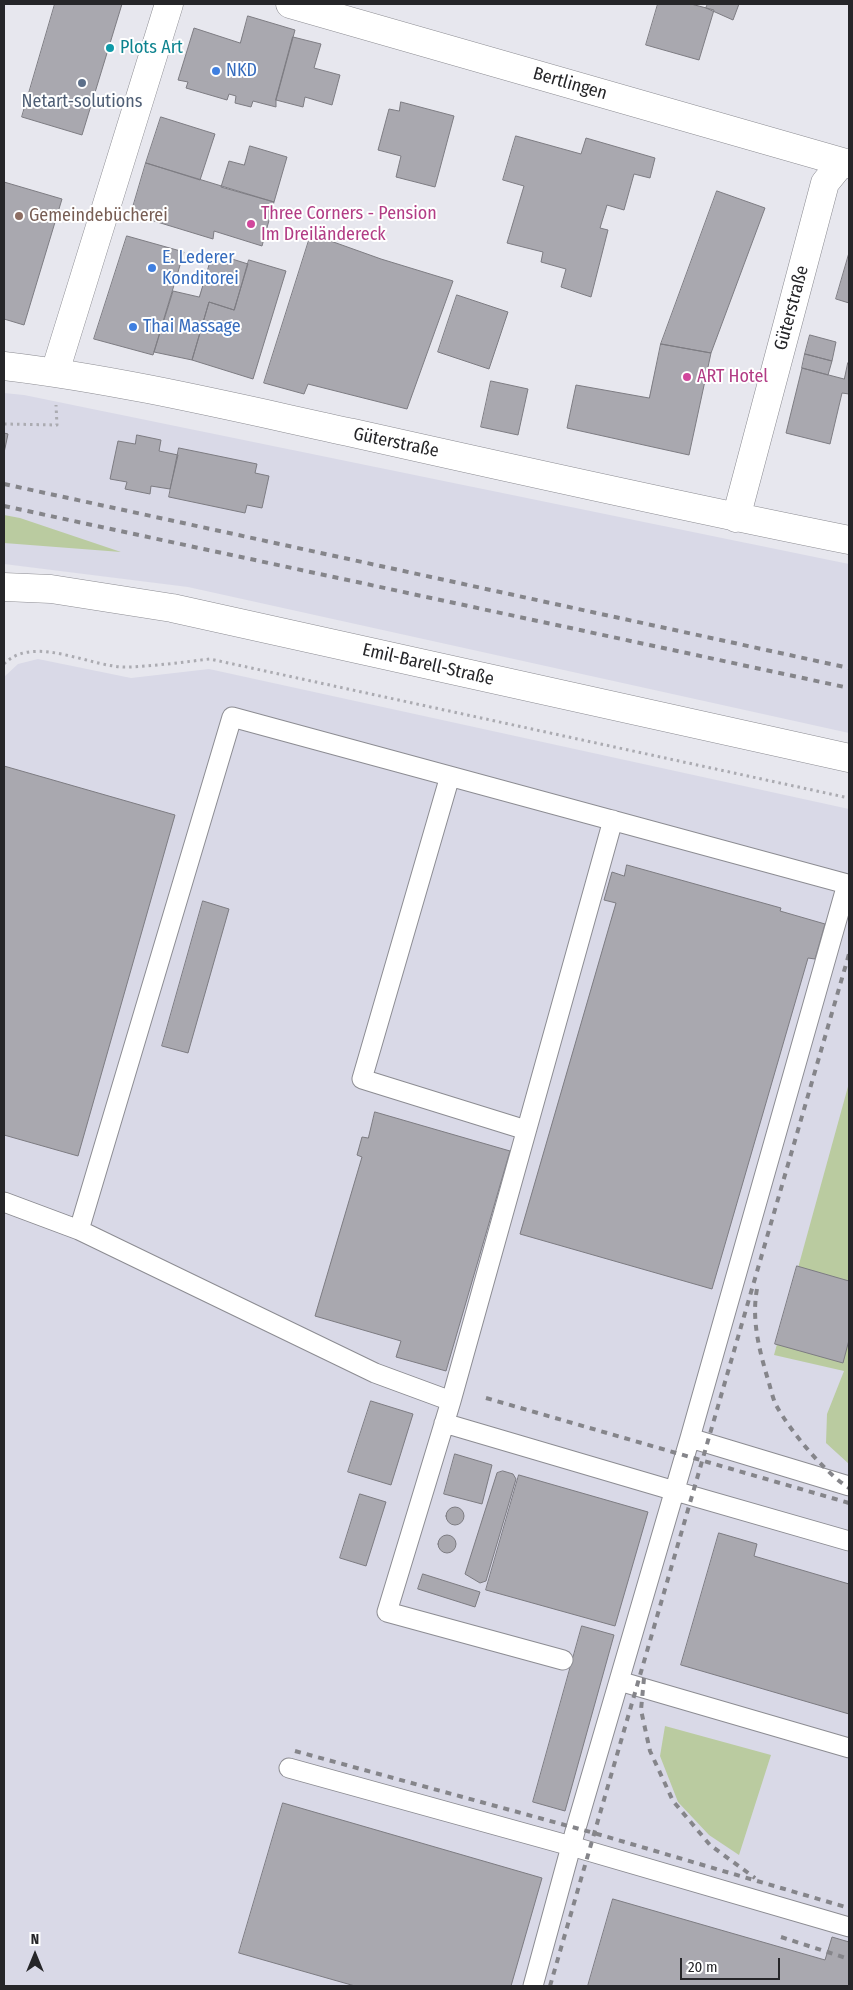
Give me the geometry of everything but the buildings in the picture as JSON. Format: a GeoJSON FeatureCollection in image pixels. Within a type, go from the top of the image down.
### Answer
{"type":"FeatureCollection","features":[{"type":"Feature","properties":{"kind":"street"},"geometry":{"type":"LineString","coordinates":[[55,372],[169,4]]}},
{"type":"Feature","properties":{"kind":"street","name":"Bertlingen"},"geometry":{"type":"LineString","coordinates":[[290,4],[847,159]]}},
{"type":"Feature","properties":{"kind":"street","name":"Güterstraße"},"geometry":{"type":"LineString","coordinates":[[736,518],[825,183],[847,159]]}},
{"type":"Feature","properties":{"kind":"street","name":"Güterstraße"},"geometry":{"type":"LineString","coordinates":[[4,366],[55,372],[153,389],[736,518],[849,540]]}},
{"type":"Feature","properties":{"kind":"street","name":"Emil-Barell-Straße"},"geometry":{"type":"LineString","coordinates":[[4,587],[51,589],[172,608],[849,758]]}},
{"type":"Feature","properties":{"kind":"lane"},"geometry":{"type":"LineString","coordinates":[[79,1230],[232,717],[847,884],[533,1986]]}},
{"type":"Feature","properties":{"kind":"lane"},"geometry":{"type":"LineString","coordinates":[[450,776],[362,1079],[526,1130]]}},
{"type":"Feature","properties":{"kind":"lane"},"geometry":{"type":"LineString","coordinates":[[563,1660],[388,1612],[451,1401],[613,820]]}},
{"type":"Feature","properties":{"kind":"lane"},"geometry":{"type":"LineString","coordinates":[[4,1202],[79,1230],[375,1373],[451,1401]]}},
{"type":"Feature","properties":{"kind":"lane"},"geometry":{"type":"LineString","coordinates":[[444,1423],[849,1540]]}},
{"type":"Feature","properties":{"kind":"lane"},"geometry":{"type":"LineString","coordinates":[[690,1438],[849,1486]]}},
{"type":"Feature","properties":{"kind":"lane"},"geometry":{"type":"LineString","coordinates":[[619,1681],[849,1748]]}},
{"type":"Feature","properties":{"kind":"lane"},"geometry":{"type":"LineString","coordinates":[[288,1768],[572,1846],[849,1927]]}},
{"type":"Feature","properties":{"kind":"path"},"geometry":{"type":"LineString","coordinates":[[4,424],[56,425],[55,372]]}},
{"type":"Feature","properties":{"kind":"path"},"geometry":{"type":"LineString","coordinates":[[4,664],[22,653],[38,651],[127,668],[210,659],[849,798]]}},
{"type":"Feature","properties":{"kind":"shaded area"},"geometry":{"type":"Polygon","coordinates":[[[4,393],[24,395],[849,564],[849,733],[188,587],[4,564],[4,393]]]}},
{"type":"Feature","properties":{"kind":"shaded area"},"geometry":{"type":"Polygon","coordinates":[[[38,659],[131,678],[209,669],[849,809],[849,1986],[4,1986],[4,677],[18,664],[38,659]]]}},
{"type":"Feature","properties":{"kind":"green space"},"geometry":{"type":"Polygon","coordinates":[[[4,515],[20,518],[121,552],[4,543],[4,515]]]}},
{"type":"Feature","properties":{"kind":"green space"},"geometry":{"type":"Polygon","coordinates":[[[849,1083],[849,1464],[826,1443],[827,1414],[844,1371],[774,1355],[849,1083]]]}},
{"type":"Feature","properties":{"kind":"green space"},"geometry":{"type":"Polygon","coordinates":[[[665,1726],[771,1755],[739,1855],[709,1835],[678,1802],[660,1756],[665,1726]]]}},
{"type":"Feature","properties":{"kind":"railway"},"geometry":{"type":"LineString","coordinates":[[4,484],[849,668]]}},
{"type":"Feature","properties":{"kind":"railway"},"geometry":{"type":"LineString","coordinates":[[4,506],[849,688]]}},
{"type":"Feature","properties":{"kind":"railway"},"geometry":{"type":"LineString","coordinates":[[550,1986],[849,954]]}},
{"type":"Feature","properties":{"kind":"railway"},"geometry":{"type":"LineString","coordinates":[[757,1289],[755,1301],[757,1337],[776,1405],[809,1451],[829,1472],[849,1488]]}},
{"type":"Feature","properties":{"kind":"railway"},"geometry":{"type":"LineString","coordinates":[[486,1398],[849,1503]]}},
{"type":"Feature","properties":{"kind":"railway"},"geometry":{"type":"LineString","coordinates":[[644,1678],[641,1710],[650,1751],[673,1801],[710,1845],[755,1878]]}},
{"type":"Feature","properties":{"kind":"railway"},"geometry":{"type":"LineString","coordinates":[[295,1751],[594,1833],[849,1908]]}},
{"type":"Feature","properties":{"kind":"railway"},"geometry":{"type":"LineString","coordinates":[[781,1937],[849,1959]]}},
{"type":"Feature","properties":{"kind":"place","name":"Plots Art"},"geometry":{"type":"Point","coordinates":[110,48]}},
{"type":"Feature","properties":{"kind":"place","name":"NKD"},"geometry":{"type":"Point","coordinates":[216,71]}},
{"type":"Feature","properties":{"kind":"place","name":"Netart-solutions"},"geometry":{"type":"Point","coordinates":[82,83]}},
{"type":"Feature","properties":{"kind":"place","name":"Gemeindebücherei"},"geometry":{"type":"Point","coordinates":[19,216]}},
{"type":"Feature","properties":{"kind":"place","name":"Three Corners - Pension Im Dreiländereck"},"geometry":{"type":"Point","coordinates":[251,224]}},
{"type":"Feature","properties":{"kind":"place","name":"E. Lederer Konditorei"},"geometry":{"type":"Point","coordinates":[152,268]}},
{"type":"Feature","properties":{"kind":"place","name":"Thai Massage"},"geometry":{"type":"Point","coordinates":[133,327]}},
{"type":"Feature","properties":{"kind":"place","name":"ART Hotel"},"geometry":{"type":"Point","coordinates":[687,377]}}]}
